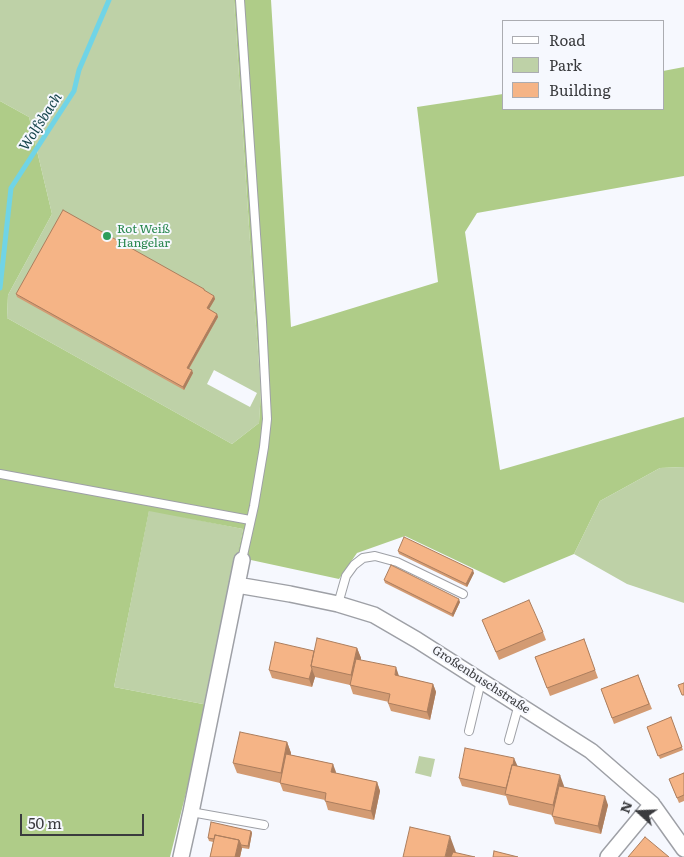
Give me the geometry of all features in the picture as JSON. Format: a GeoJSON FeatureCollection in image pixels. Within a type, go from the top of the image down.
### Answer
{"type":"FeatureCollection","features":[{"type":"Feature","properties":{"kind":"street"},"geometry":{"type":"LineString","coordinates":[[181,857],[242,560]]}},
{"type":"Feature","properties":{"kind":"street","name":"Großenbuschstraße"},"geometry":{"type":"LineString","coordinates":[[237,585],[338,604],[374,615],[418,640],[591,751],[652,804],[684,849]]}},
{"type":"Feature","properties":{"kind":"street"},"geometry":{"type":"LineString","coordinates":[[608,857],[652,804]]}},
{"type":"Feature","properties":{"kind":"lane"},"geometry":{"type":"LineString","coordinates":[[240,0],[267,420],[254,506],[242,560]]}},
{"type":"Feature","properties":{"kind":"lane"},"geometry":{"type":"LineString","coordinates":[[0,474],[250,520]]}},
{"type":"Feature","properties":{"kind":"lane"},"geometry":{"type":"LineString","coordinates":[[338,604],[346,576],[354,565],[363,558],[375,556],[396,562],[463,594]]}},
{"type":"Feature","properties":{"kind":"lane"},"geometry":{"type":"LineString","coordinates":[[470,731],[482,680]]}},
{"type":"Feature","properties":{"kind":"lane"},"geometry":{"type":"LineString","coordinates":[[509,740],[519,704]]}},
{"type":"Feature","properties":{"kind":"lane"},"geometry":{"type":"LineString","coordinates":[[191,812],[264,825]]}},
{"type":"Feature","properties":{"kind":"green space","name":"Rot Weiß Hangelar"},"geometry":{"type":"Polygon","coordinates":[[[0,0],[234,0],[261,390],[259,423],[232,444],[7,318],[8,295],[52,214],[29,117],[0,101],[0,0]],[[214,370],[207,384],[250,407],[257,393],[214,370]]]}},
{"type":"Feature","properties":{"kind":"green space"},"geometry":{"type":"Polygon","coordinates":[[[234,0],[271,0],[291,327],[438,282],[417,107],[502,94],[502,110],[664,110],[664,71],[684,67],[684,176],[477,213],[465,232],[500,470],[684,417],[684,467],[660,468],[600,501],[574,554],[504,583],[405,536],[357,553],[339,579],[237,557],[243,529],[149,511],[114,687],[208,705],[170,857],[0,857],[0,101],[29,117],[52,214],[8,295],[7,318],[232,444],[259,423],[261,390],[234,0]]]}},
{"type":"Feature","properties":{"kind":"green space"},"geometry":{"type":"Polygon","coordinates":[[[684,467],[684,603],[627,584],[574,554],[600,501],[660,468],[684,467]]]}},
{"type":"Feature","properties":{"kind":"green space"},"geometry":{"type":"Polygon","coordinates":[[[149,510],[243,529],[208,705],[114,687],[149,510]]]}},
{"type":"Feature","properties":{"kind":"green space"},"geometry":{"type":"Polygon","coordinates":[[[419,756],[435,759],[431,777],[415,773],[419,756]]]}},
{"type":"Feature","properties":{"kind":"building"},"geometry":{"type":"Polygon","coordinates":[[[63,210],[214,296],[207,308],[217,314],[187,368],[192,370],[183,387],[16,294],[63,210]]]}},
{"type":"Feature","properties":{"kind":"building"},"geometry":{"type":"Polygon","coordinates":[[[404,537],[473,570],[466,584],[398,551],[404,537]]]}},
{"type":"Feature","properties":{"kind":"building"},"geometry":{"type":"Polygon","coordinates":[[[391,565],[459,599],[452,614],[384,580],[391,565]]]}},
{"type":"Feature","properties":{"kind":"building"},"geometry":{"type":"Polygon","coordinates":[[[529,600],[543,632],[496,652],[482,620],[529,600]]]}},
{"type":"Feature","properties":{"kind":"building"},"geometry":{"type":"Polygon","coordinates":[[[317,638],[357,648],[351,675],[311,666],[317,638]]]}},
{"type":"Feature","properties":{"kind":"building"},"geometry":{"type":"Polygon","coordinates":[[[584,639],[595,670],[547,688],[535,657],[584,639]]]}},
{"type":"Feature","properties":{"kind":"building"},"geometry":{"type":"Polygon","coordinates":[[[275,642],[314,651],[309,679],[269,670],[275,642]]]}},
{"type":"Feature","properties":{"kind":"building"},"geometry":{"type":"Polygon","coordinates":[[[356,659],[396,667],[395,675],[433,684],[427,712],[388,703],[390,694],[350,685],[356,659]]]}},
{"type":"Feature","properties":{"kind":"building"},"geometry":{"type":"Polygon","coordinates":[[[638,675],[649,704],[612,718],[601,689],[638,675]]]}},
{"type":"Feature","properties":{"kind":"building"},"geometry":{"type":"Polygon","coordinates":[[[684,683],[684,695],[682,695],[678,685],[684,683]]]}},
{"type":"Feature","properties":{"kind":"building"},"geometry":{"type":"Polygon","coordinates":[[[671,717],[682,747],[658,756],[647,727],[671,717]]]}},
{"type":"Feature","properties":{"kind":"building"},"geometry":{"type":"Polygon","coordinates":[[[240,732],[287,742],[281,773],[233,763],[240,732]]]}},
{"type":"Feature","properties":{"kind":"building"},"geometry":{"type":"Polygon","coordinates":[[[465,748],[514,758],[506,788],[459,778],[465,748]]]}},
{"type":"Feature","properties":{"kind":"building"},"geometry":{"type":"Polygon","coordinates":[[[286,754],[333,764],[331,772],[377,782],[371,811],[325,801],[326,793],[280,783],[286,754]]]}},
{"type":"Feature","properties":{"kind":"building"},"geometry":{"type":"Polygon","coordinates":[[[512,765],[560,775],[553,805],[505,794],[512,765]]]}},
{"type":"Feature","properties":{"kind":"building"},"geometry":{"type":"Polygon","coordinates":[[[684,773],[684,795],[677,798],[669,779],[684,773]]]}},
{"type":"Feature","properties":{"kind":"building"},"geometry":{"type":"Polygon","coordinates":[[[559,786],[605,796],[598,826],[552,816],[559,786]]]}},
{"type":"Feature","properties":{"kind":"building"},"geometry":{"type":"Polygon","coordinates":[[[211,822],[251,831],[248,846],[241,845],[239,840],[215,835],[214,839],[208,838],[211,822]]]}},
{"type":"Feature","properties":{"kind":"building"},"geometry":{"type":"Polygon","coordinates":[[[410,827],[450,836],[445,857],[403,857],[410,827]]]}},
{"type":"Feature","properties":{"kind":"building"},"geometry":{"type":"Polygon","coordinates":[[[215,835],[239,840],[235,857],[210,857],[215,835]]]}},
{"type":"Feature","properties":{"kind":"building"},"geometry":{"type":"Polygon","coordinates":[[[645,837],[669,857],[628,857],[645,837]]]}},
{"type":"Feature","properties":{"kind":"building"},"geometry":{"type":"Polygon","coordinates":[[[494,851],[518,857],[493,857],[494,851]]]}},
{"type":"Feature","properties":{"kind":"building"},"geometry":{"type":"Polygon","coordinates":[[[453,852],[475,857],[451,857],[453,852]]]}},
{"type":"Feature","properties":{"kind":"waterway","name":"Wolfsbach"},"geometry":{"type":"LineString","coordinates":[[0,288],[11,188],[74,91],[79,70],[109,0]]}},
{"type":"Feature","properties":{"kind":"place","name":"Rot Weiß Hangelar"},"geometry":{"type":"Point","coordinates":[107,236]}}]}
